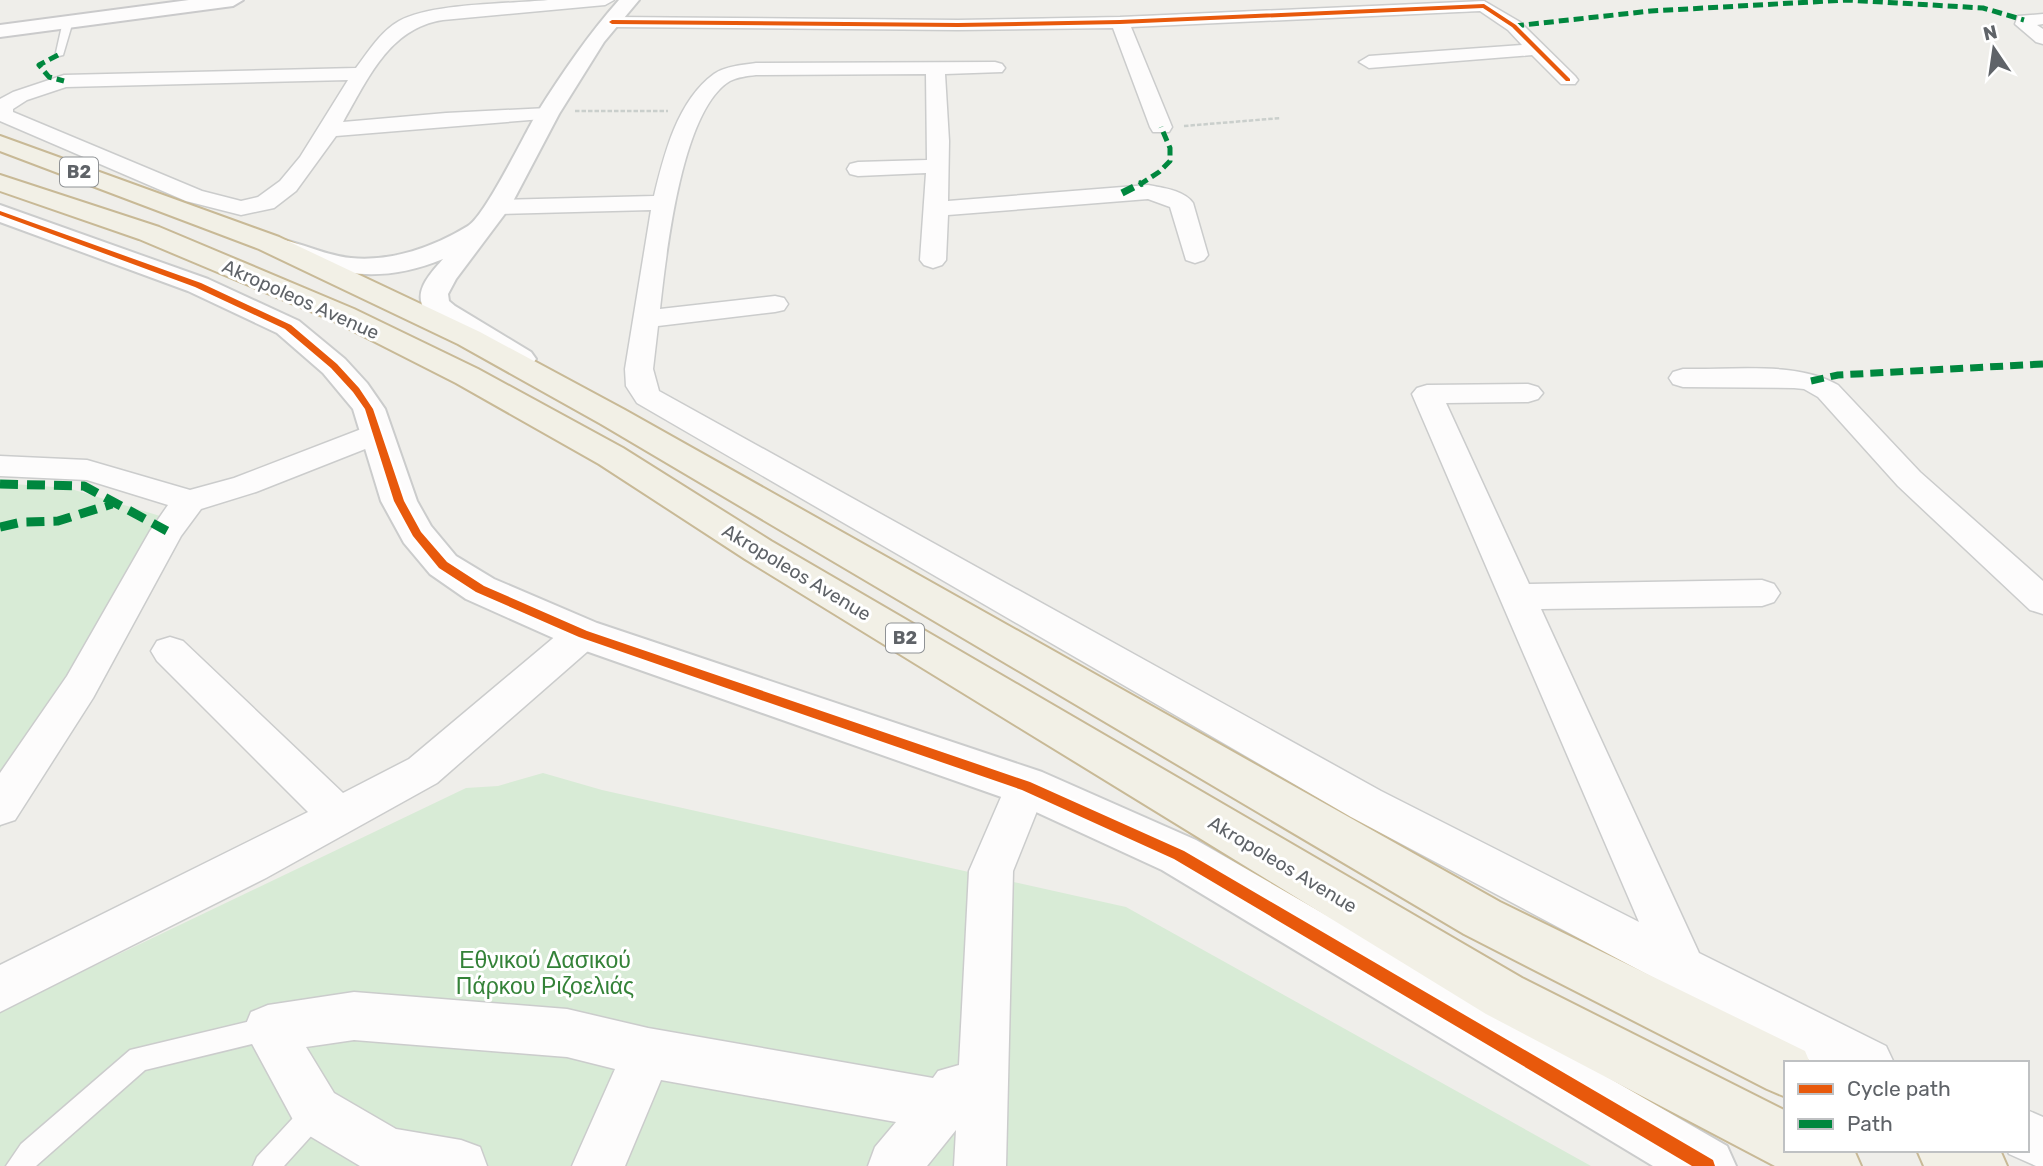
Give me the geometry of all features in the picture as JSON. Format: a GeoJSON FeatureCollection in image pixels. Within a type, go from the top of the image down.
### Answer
{"type":"FeatureCollection","features":[{"type":"Feature","properties":{"kind":"highway","name":"Akropoleos Avenue"},"geometry":{"type":"LineString","coordinates":[[0,143],[269,243],[469,338],[1482,918],[1784,1069]]}},
{"type":"Feature","properties":{"kind":"highway","name":"Akropoleos Avenue"},"geometry":{"type":"LineString","coordinates":[[0,183],[149,233],[344,315],[467,376],[611,456],[758,550],[1504,996],[1784,1141]]}},
{"type":"Feature","properties":{"kind":"highway"},"geometry":{"type":"LineString","coordinates":[[1805,1152],[1832,1166]]}},
{"type":"Feature","properties":{"kind":"highway"},"geometry":{"type":"LineString","coordinates":[[1950,1152],[1978,1166]]}},
{"type":"Feature","properties":{"kind":"street"},"geometry":{"type":"LineString","coordinates":[[0,31],[233,0]]}},
{"type":"Feature","properties":{"kind":"street"},"geometry":{"type":"LineString","coordinates":[[546,380],[508,349],[448,315],[435,304],[434,294],[443,277],[488,218],[596,39],[609,11],[629,0]]}},
{"type":"Feature","properties":{"kind":"street"},"geometry":{"type":"LineString","coordinates":[[783,24],[796,0]]}},
{"type":"Feature","properties":{"kind":"street"},"geometry":{"type":"LineString","coordinates":[[1281,0],[1294,15]]}},
{"type":"Feature","properties":{"kind":"street"},"geometry":{"type":"LineString","coordinates":[[361,74],[147,82],[64,81],[20,96],[3,106],[1,111],[3,115],[187,193],[242,208],[259,206],[290,184],[329,130],[361,74],[386,41],[402,27],[418,19],[443,15],[609,11],[783,24],[959,19],[1119,22],[1486,3],[1514,26],[1568,80]]}},
{"type":"Feature","properties":{"kind":"street"},"geometry":{"type":"LineString","coordinates":[[30,26],[50,8]]}},
{"type":"Feature","properties":{"kind":"street"},"geometry":{"type":"LineString","coordinates":[[2043,19],[2024,19],[2024,24],[2043,38]]}},
{"type":"Feature","properties":{"kind":"street"},"geometry":{"type":"LineString","coordinates":[[1119,22],[1161,127]]}},
{"type":"Feature","properties":{"kind":"street"},"geometry":{"type":"LineString","coordinates":[[1369,62],[1538,49]]}},
{"type":"Feature","properties":{"kind":"street"},"geometry":{"type":"LineString","coordinates":[[995,68],[738,71],[717,81],[689,119],[663,203],[639,369],[641,386],[646,397],[1366,804],[1865,1061]]}},
{"type":"Feature","properties":{"kind":"street"},"geometry":{"type":"LineString","coordinates":[[933,260],[938,99],[935,69]]}},
{"type":"Feature","properties":{"kind":"street"},"geometry":{"type":"LineString","coordinates":[[329,130],[549,113]]}},
{"type":"Feature","properties":{"kind":"street"},"geometry":{"type":"LineString","coordinates":[[858,169],[937,166]]}},
{"type":"Feature","properties":{"kind":"street"},"geometry":{"type":"LineString","coordinates":[[936,209],[1148,192],[1166,196],[1181,204],[1195,255]]}},
{"type":"Feature","properties":{"kind":"street"},"geometry":{"type":"LineString","coordinates":[[269,243],[352,267],[395,264],[432,254],[488,218],[663,203]]}},
{"type":"Feature","properties":{"kind":"street"},"geometry":{"type":"LineString","coordinates":[[0,213],[198,285],[288,327],[334,366],[369,409],[399,500],[417,534],[443,565],[480,589],[583,634],[1026,786],[1179,855],[1707,1166]]}},
{"type":"Feature","properties":{"kind":"street"},"geometry":{"type":"LineString","coordinates":[[646,318],[775,304]]}},
{"type":"Feature","properties":{"kind":"street"},"geometry":{"type":"LineString","coordinates":[[1684,378],[1794,379],[1811,381],[1828,391],[1909,479],[2043,601]]}},
{"type":"Feature","properties":{"kind":"street"},"geometry":{"type":"LineString","coordinates":[[1528,393],[1427,394],[1682,968]]}},
{"type":"Feature","properties":{"kind":"street"},"geometry":{"type":"LineString","coordinates":[[0,466],[87,470],[148,486],[189,501],[245,485],[377,433]]}},
{"type":"Feature","properties":{"kind":"street"},"geometry":{"type":"LineString","coordinates":[[0,807],[80,687],[167,531],[189,501]]}},
{"type":"Feature","properties":{"kind":"street"},"geometry":{"type":"LineString","coordinates":[[1517,597],[1762,593]]}},
{"type":"Feature","properties":{"kind":"street"},"geometry":{"type":"LineString","coordinates":[[0,989],[340,817],[423,771],[583,634]]}},
{"type":"Feature","properties":{"kind":"street"},"geometry":{"type":"LineString","coordinates":[[170,651],[340,817]]}},
{"type":"Feature","properties":{"kind":"street"},"geometry":{"type":"LineString","coordinates":[[980,1166],[991,871],[1026,786]]}},
{"type":"Feature","properties":{"kind":"street"},"geometry":{"type":"LineString","coordinates":[[461,1166],[389,1154],[316,1111],[268,1029],[354,1016],[567,1034],[648,1053],[942,1105]]}},
{"type":"Feature","properties":{"kind":"street"},"geometry":{"type":"LineString","coordinates":[[598,1166],[648,1053]]}},
{"type":"Feature","properties":{"kind":"street"},"geometry":{"type":"LineString","coordinates":[[894,1166],[983,1057]]}},
{"type":"Feature","properties":{"kind":"lane"},"geometry":{"type":"LineString","coordinates":[[58,55],[68,21]]}},
{"type":"Feature","properties":{"kind":"lane"},"geometry":{"type":"LineString","coordinates":[[19,1166],[30,1153],[139,1059],[268,1029]]}},
{"type":"Feature","properties":{"kind":"lane"},"geometry":{"type":"LineString","coordinates":[[266,1166],[316,1111]]}},
{"type":"Feature","properties":{"kind":"path"},"geometry":{"type":"LineString","coordinates":[[549,113],[695,111]]}},
{"type":"Feature","properties":{"kind":"path"},"geometry":{"type":"LineString","coordinates":[[1161,127],[1281,118]]}},
{"type":"Feature","properties":{"kind":"green space"},"geometry":{"type":"Polygon","coordinates":[[[0,483],[68,488],[170,519],[179,533],[179,540],[0,828],[0,483]]]}},
{"type":"Feature","properties":{"kind":"green space","name":"Εθνικού Δασικού Πάρκου Ριζοελιάς"},"geometry":{"type":"Polygon","coordinates":[[[543,773],[602,790],[1126,907],[1591,1166],[0,1166],[0,1011],[466,788],[498,786],[543,773]]]}},
{"type":"Feature","properties":{"kind":"marked path"},"geometry":{"type":"LineString","coordinates":[[1514,26],[1651,11],[1847,0],[1983,8],[2024,20]]}},
{"type":"Feature","properties":{"kind":"marked path"},"geometry":{"type":"LineString","coordinates":[[58,55],[39,65],[49,77],[64,81]]}},
{"type":"Feature","properties":{"kind":"marked path"},"geometry":{"type":"LineString","coordinates":[[1122,193],[1151,178],[1170,161],[1170,148],[1161,127]]}},
{"type":"Feature","properties":{"kind":"marked path"},"geometry":{"type":"LineString","coordinates":[[1811,381],[1838,375],[2043,364]]}},
{"type":"Feature","properties":{"kind":"marked path"},"geometry":{"type":"LineString","coordinates":[[0,484],[84,486],[167,531]]}},
{"type":"Feature","properties":{"kind":"marked path"},"geometry":{"type":"LineString","coordinates":[[0,527],[22,522],[58,521],[112,504]]}},
{"type":"Feature","properties":{"kind":"cycle path"},"geometry":{"type":"LineString","coordinates":[[612,22],[958,25],[1120,22],[1484,6],[1514,26],[1568,80]]}},
{"type":"Feature","properties":{"kind":"cycle path"},"geometry":{"type":"LineString","coordinates":[[0,213],[198,285],[288,327],[334,366],[369,409],[399,501],[417,534],[443,565],[480,589],[583,634],[1026,786],[1179,855],[1707,1166]]}}]}
